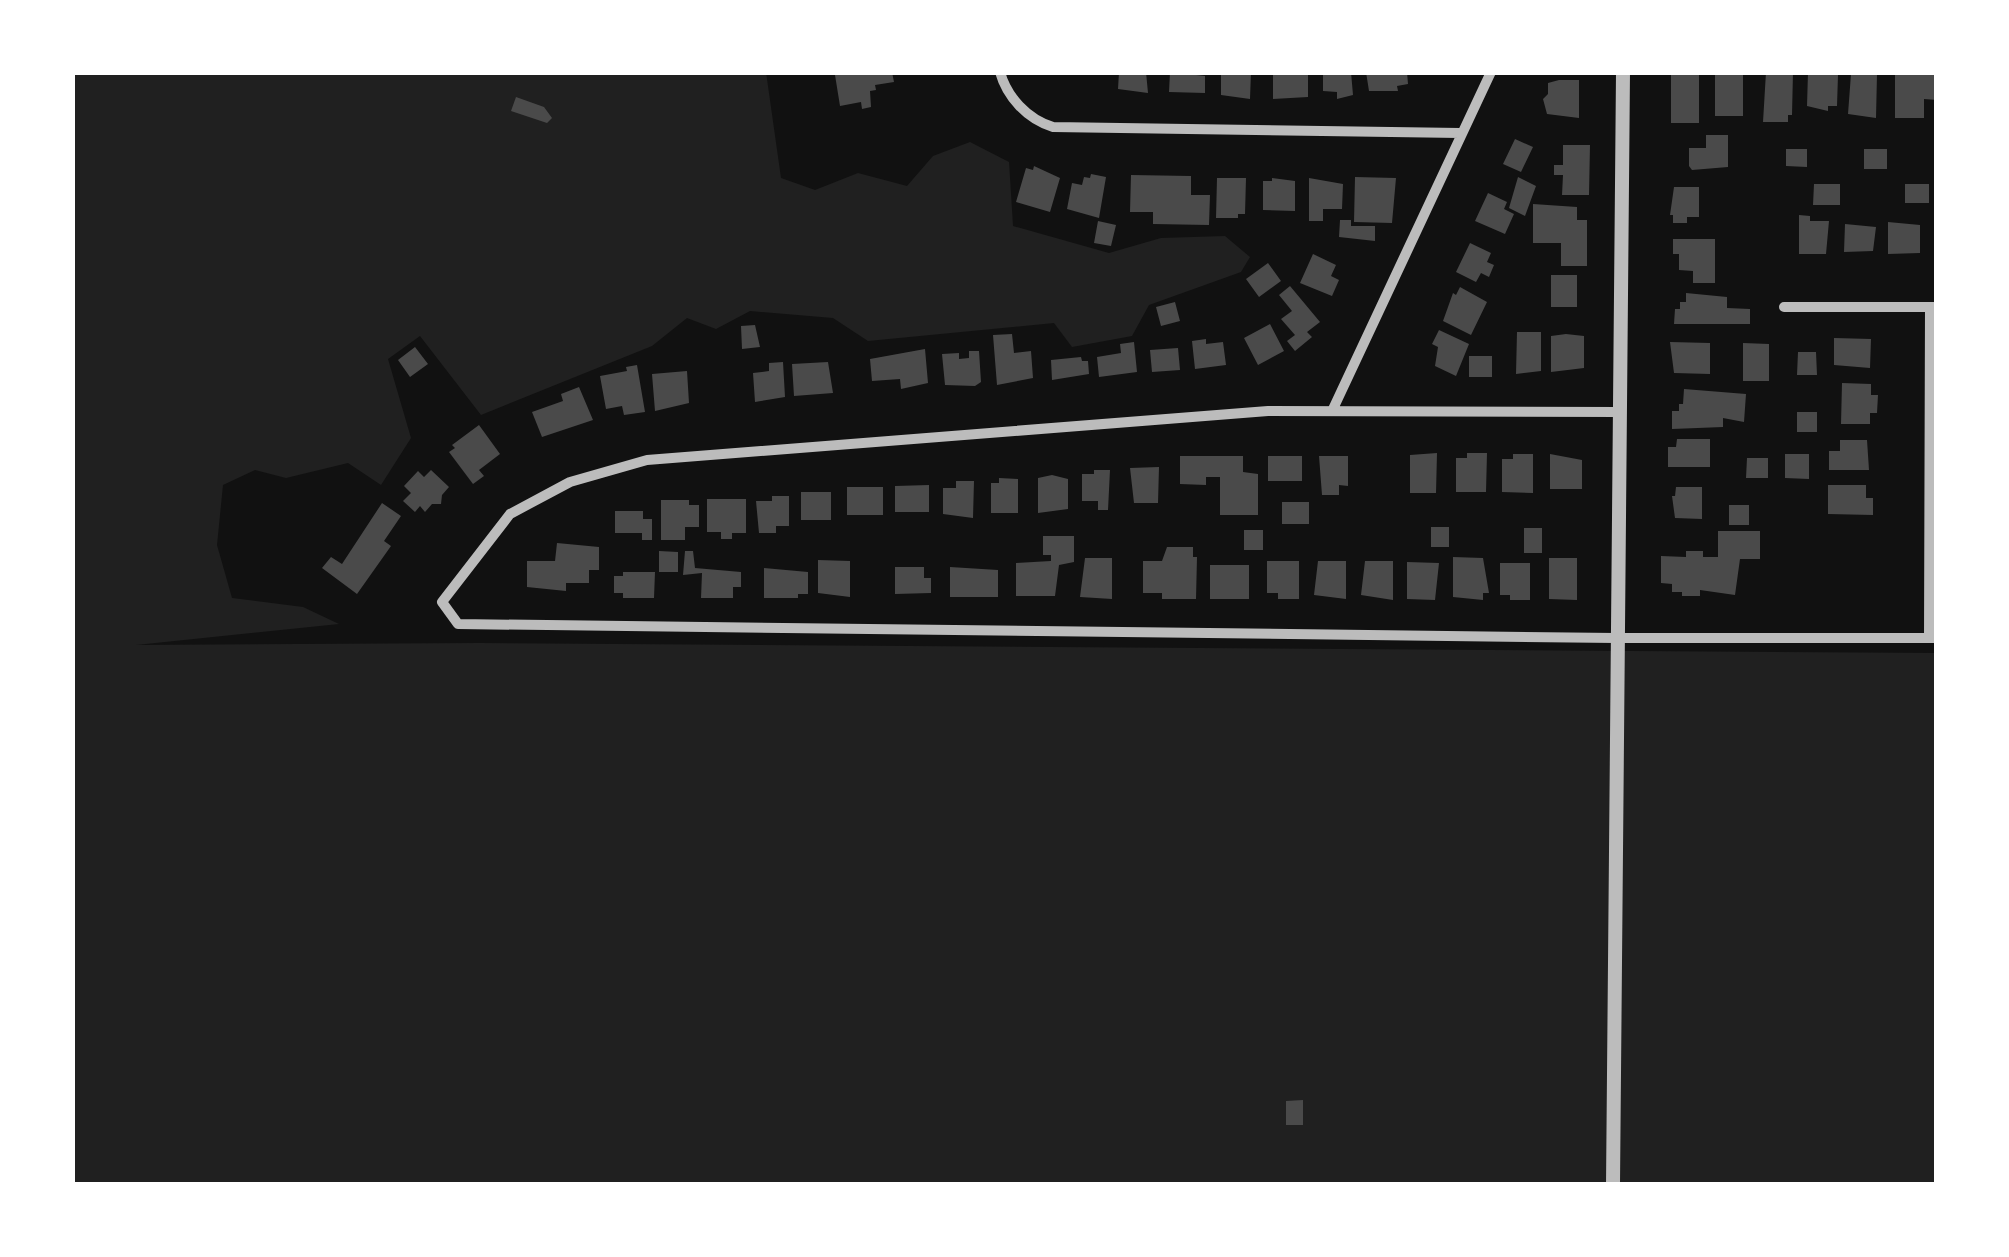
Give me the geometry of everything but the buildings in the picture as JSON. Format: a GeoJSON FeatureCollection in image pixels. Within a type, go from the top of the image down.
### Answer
{"type":"FeatureCollection","features":[{"type":"Feature","properties":{"kind":"street"},"geometry":{"type":"LineString","coordinates":[[1000,72],[1021,107],[1035,120],[1053,127],[1460,133]]}},
{"type":"Feature","properties":{"kind":"street"},"geometry":{"type":"LineString","coordinates":[[1333,409],[1491,72]]}},
{"type":"Feature","properties":{"kind":"street"},"geometry":{"type":"LineString","coordinates":[[1613,1185],[1623,72]]}},
{"type":"Feature","properties":{"kind":"street"},"geometry":{"type":"LineString","coordinates":[[1619,412],[1333,409],[647,460],[570,482],[510,514],[442,602],[458,624],[1933,638],[1934,308],[1784,307]]}},
{"type":"Feature","properties":{"kind":"shaded area"},"geometry":{"type":"Polygon","coordinates":[[[72,72],[766,72],[781,178],[815,190],[858,173],[907,186],[933,156],[970,142],[1009,162],[1013,226],[1109,253],[1161,238],[1225,236],[1250,257],[1241,272],[1149,305],[1132,336],[1072,347],[1054,323],[868,341],[833,318],[750,311],[716,329],[687,318],[652,346],[481,415],[420,336],[388,359],[411,438],[381,485],[348,463],[286,478],[255,470],[223,485],[217,545],[232,598],[303,607],[339,624],[136,645],[1937,653],[1937,1185],[72,1185],[72,72]]]}}]}
